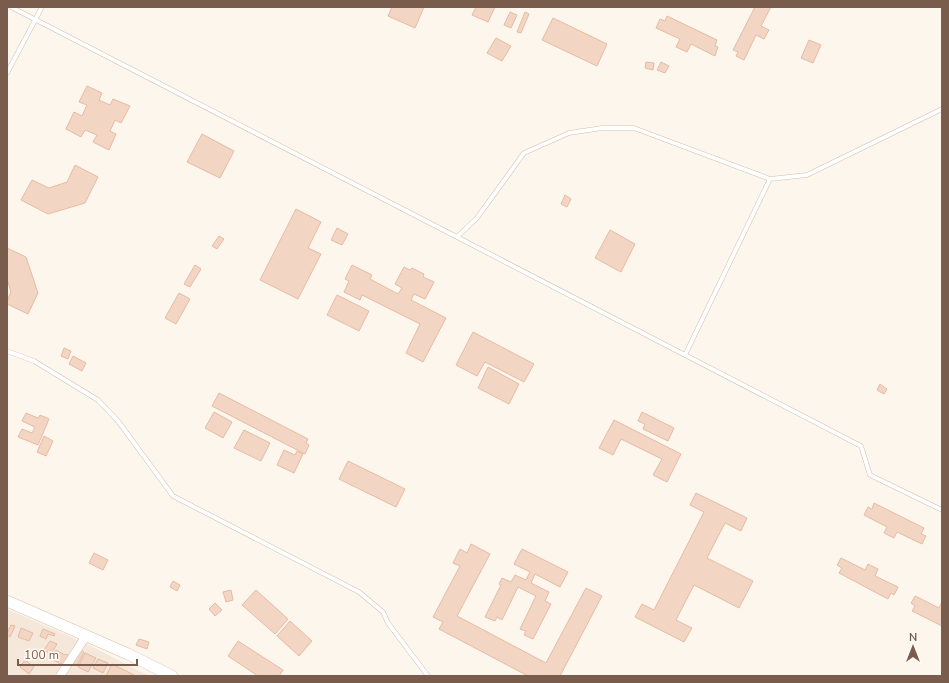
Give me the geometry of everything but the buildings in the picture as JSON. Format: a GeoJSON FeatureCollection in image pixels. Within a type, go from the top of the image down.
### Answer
{"type":"FeatureCollection","features":[{"type":"Feature","properties":{"kind":"main road"},"geometry":{"type":"LineString","coordinates":[[7,600],[172,676]]}},
{"type":"Feature","properties":{"kind":"street"},"geometry":{"type":"LineString","coordinates":[[60,676],[86,636]]}},
{"type":"Feature","properties":{"kind":"lane"},"geometry":{"type":"LineString","coordinates":[[11,7],[861,446],[870,475],[942,510]]}},
{"type":"Feature","properties":{"kind":"lane"},"geometry":{"type":"LineString","coordinates":[[7,73],[42,7]]}},
{"type":"Feature","properties":{"kind":"lane"},"geometry":{"type":"LineString","coordinates":[[457,237],[477,218],[524,153],[569,133],[602,128],[634,128],[770,179],[807,174],[942,109]]}},
{"type":"Feature","properties":{"kind":"lane"},"geometry":{"type":"LineString","coordinates":[[685,355],[770,179]]}},
{"type":"Feature","properties":{"kind":"lane"},"geometry":{"type":"LineString","coordinates":[[7,351],[34,361],[98,400],[118,421],[173,496],[359,592],[383,612],[388,623],[428,676]]}},
{"type":"Feature","properties":{"kind":"shaded area"},"geometry":{"type":"Polygon","coordinates":[[[7,609],[85,643],[149,676],[7,676],[7,609]]]}}]}
